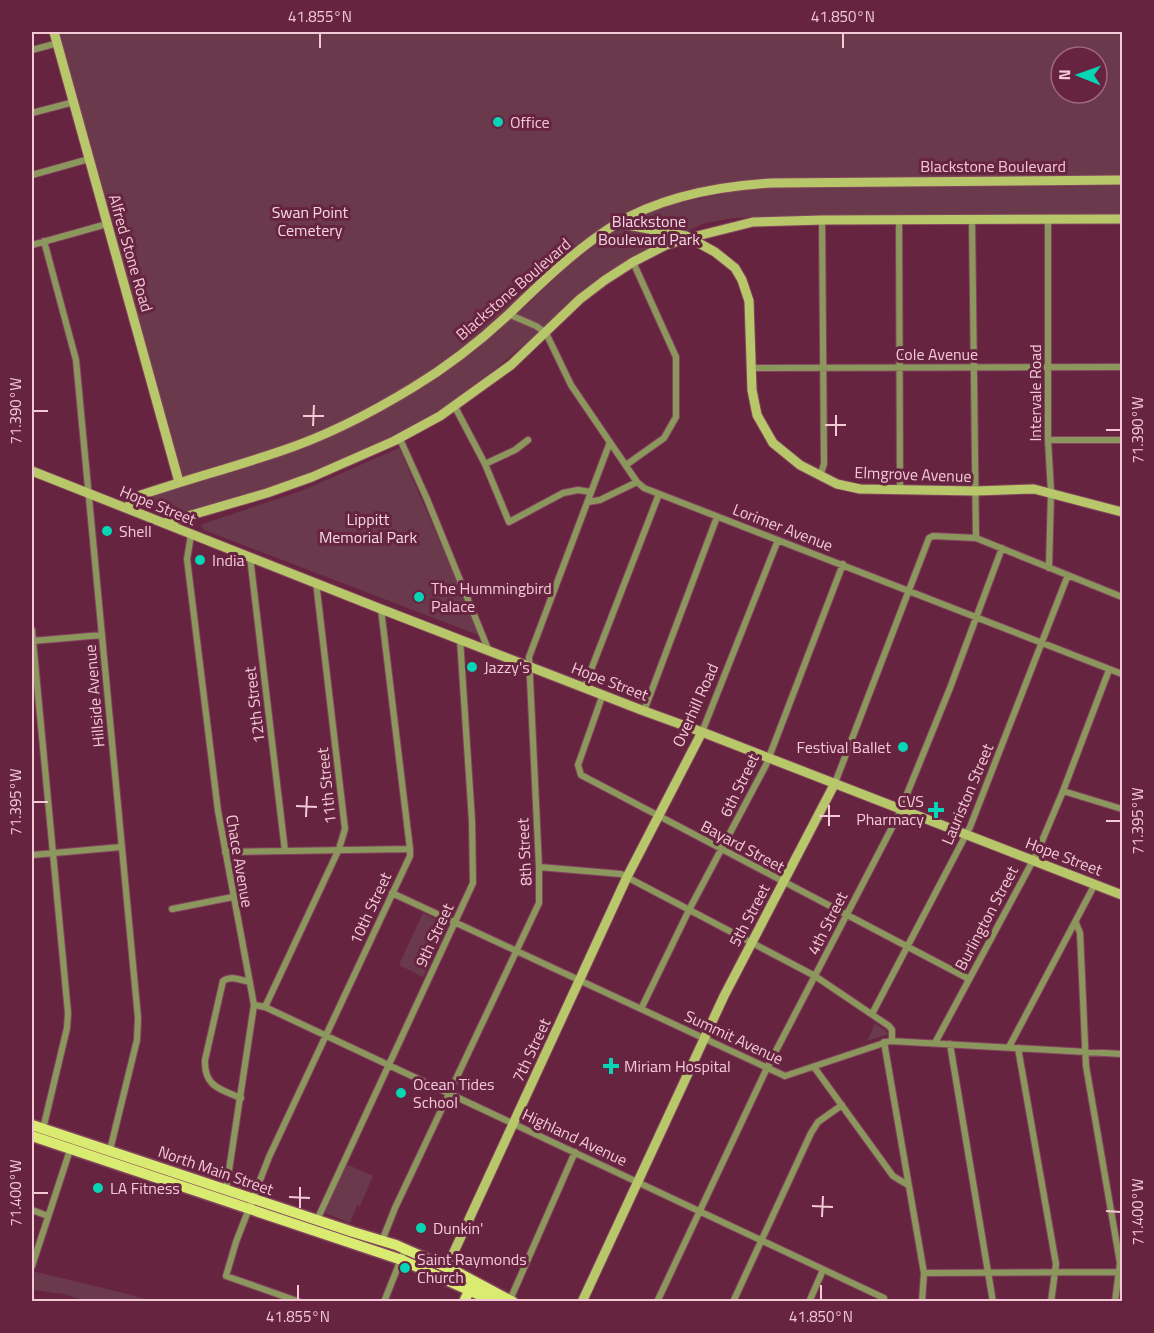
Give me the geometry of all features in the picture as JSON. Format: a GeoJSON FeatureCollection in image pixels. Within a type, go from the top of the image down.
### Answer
{"type":"FeatureCollection","features":[{"type":"Feature","properties":{"kind":"main road","name":"Alfred Stone Road"},"geometry":{"type":"LineString","coordinates":[[54,32],[179,482]]}},
{"type":"Feature","properties":{"kind":"main road","name":"Blackstone Boulevard"},"geometry":{"type":"LineString","coordinates":[[128,508],[138,496],[282,451],[369,413],[453,361],[559,266],[617,223],[669,200],[745,184],[1122,180]]}},
{"type":"Feature","properties":{"kind":"main road"},"geometry":{"type":"LineString","coordinates":[[164,523],[312,477],[399,437],[455,407],[511,365],[579,299],[633,262],[666,245],[753,222],[1122,219]]}},
{"type":"Feature","properties":{"kind":"main road","name":"Elmgrove Avenue"},"geometry":{"type":"LineString","coordinates":[[617,223],[689,238],[715,252],[735,268],[749,301],[751,368],[757,415],[764,430],[784,454],[820,476],[849,487],[976,491],[1034,489],[1122,512]]}},
{"type":"Feature","properties":{"kind":"main road","name":"Hope Street"},"geometry":{"type":"LineString","coordinates":[[32,471],[584,688],[1122,895]]}},
{"type":"Feature","properties":{"kind":"main road"},"geometry":{"type":"LineString","coordinates":[[191,535],[196,519],[201,513]]}},
{"type":"Feature","properties":{"kind":"main road","name":"Overhill Road"},"geometry":{"type":"LineString","coordinates":[[627,878],[702,732]]}},
{"type":"Feature","properties":{"kind":"main road","name":"5th Street"},"geometry":{"type":"LineString","coordinates":[[582,1302],[704,1039],[751,943],[835,783]]}},
{"type":"Feature","properties":{"kind":"main road","name":"7th Street"},"geometry":{"type":"LineString","coordinates":[[447,1268],[627,878]]}},
{"type":"Feature","properties":{"kind":"main road"},"geometry":{"type":"LineString","coordinates":[[32,1125],[39,1134],[108,1153]]}},
{"type":"Feature","properties":{"kind":"main road","name":"North Main Street"},"geometry":{"type":"LineString","coordinates":[[108,1153],[226,1190],[251,1204],[317,1220],[382,1241],[404,1255],[512,1301]]}},
{"type":"Feature","properties":{"kind":"main road","name":"North Main Street"},"geometry":{"type":"LineString","coordinates":[[108,1153],[251,1204],[447,1268],[495,1302]]}},
{"type":"Feature","properties":{"kind":"main road"},"geometry":{"type":"LineString","coordinates":[[464,1302],[472,1285]]}},
{"type":"Feature","properties":{"kind":"street"},"geometry":{"type":"LineString","coordinates":[[32,50],[58,43]]}},
{"type":"Feature","properties":{"kind":"street"},"geometry":{"type":"LineString","coordinates":[[32,113],[74,102]]}},
{"type":"Feature","properties":{"kind":"street"},"geometry":{"type":"LineString","coordinates":[[32,176],[89,159]]}},
{"type":"Feature","properties":{"kind":"street"},"geometry":{"type":"LineString","coordinates":[[972,219],[976,538],[1122,597]]}},
{"type":"Feature","properties":{"kind":"street","name":"Intervale Road"},"geometry":{"type":"LineString","coordinates":[[1048,219],[1048,440],[1051,492],[1049,568]]}},
{"type":"Feature","properties":{"kind":"street"},"geometry":{"type":"LineString","coordinates":[[820,476],[824,464],[822,220]]}},
{"type":"Feature","properties":{"kind":"street"},"geometry":{"type":"LineString","coordinates":[[899,220],[900,490]]}},
{"type":"Feature","properties":{"kind":"street"},"geometry":{"type":"LineString","coordinates":[[32,245],[107,224]]}},
{"type":"Feature","properties":{"kind":"street","name":"Hillside Avenue"},"geometry":{"type":"LineString","coordinates":[[44,242],[75,352],[138,1029],[108,1153]]}},
{"type":"Feature","properties":{"kind":"street"},"geometry":{"type":"LineString","coordinates":[[626,465],[664,438],[676,417],[676,357],[633,262]]}},
{"type":"Feature","properties":{"kind":"street"},"geometry":{"type":"LineString","coordinates":[[508,314],[546,333]]}},
{"type":"Feature","properties":{"kind":"street","name":"Lorimer Avenue"},"geometry":{"type":"LineString","coordinates":[[546,333],[572,385],[637,482],[644,488],[1122,674]]}},
{"type":"Feature","properties":{"kind":"street","name":"Cole Avenue"},"geometry":{"type":"LineString","coordinates":[[751,368],[1122,367]]}},
{"type":"Feature","properties":{"kind":"street"},"geometry":{"type":"LineString","coordinates":[[455,407],[485,464],[509,522],[563,493],[578,490],[591,492]]}},
{"type":"Feature","properties":{"kind":"street"},"geometry":{"type":"LineString","coordinates":[[399,437],[428,499],[488,649]]}},
{"type":"Feature","properties":{"kind":"street"},"geometry":{"type":"LineString","coordinates":[[485,464],[515,450],[528,440]]}},
{"type":"Feature","properties":{"kind":"street"},"geometry":{"type":"LineString","coordinates":[[1048,440],[1122,440]]}},
{"type":"Feature","properties":{"kind":"street","name":"8th Street"},"geometry":{"type":"LineString","coordinates":[[382,1241],[395,1208],[539,903],[530,651],[610,442]]}},
{"type":"Feature","properties":{"kind":"street"},"geometry":{"type":"LineString","coordinates":[[588,502],[600,500],[637,482]]}},
{"type":"Feature","properties":{"kind":"street"},"geometry":{"type":"LineString","coordinates":[[584,688],[659,494]]}},
{"type":"Feature","properties":{"kind":"street"},"geometry":{"type":"LineString","coordinates":[[644,711],[717,517]]}},
{"type":"Feature","properties":{"kind":"street","name":"Chace Avenue"},"geometry":{"type":"LineString","coordinates":[[191,535],[187,558],[216,801],[254,1005],[226,1190]]}},
{"type":"Feature","properties":{"kind":"street","name":"5th Street"},"geometry":{"type":"LineString","coordinates":[[835,783],[928,538],[964,536],[976,538]]}},
{"type":"Feature","properties":{"kind":"street","name":"Overhill Road"},"geometry":{"type":"LineString","coordinates":[[702,732],[778,540]]}},
{"type":"Feature","properties":{"kind":"street","name":"4th Street"},"geometry":{"type":"LineString","coordinates":[[657,1302],[767,1068],[901,809],[950,688],[1002,548]]}},
{"type":"Feature","properties":{"kind":"street","name":"12th Street"},"geometry":{"type":"LineString","coordinates":[[250,557],[285,851]]}},
{"type":"Feature","properties":{"kind":"street","name":"6th Street"},"geometry":{"type":"LineString","coordinates":[[641,1009],[768,757],[843,564]]}},
{"type":"Feature","properties":{"kind":"street","name":"Lauriston Street"},"geometry":{"type":"LineString","coordinates":[[872,1014],[967,834],[1044,642],[1068,575]]}},
{"type":"Feature","properties":{"kind":"street","name":"11th Street"},"geometry":{"type":"LineString","coordinates":[[265,1007],[339,849],[345,830],[316,582]]}},
{"type":"Feature","properties":{"kind":"street","name":"10th Street"},"geometry":{"type":"LineString","coordinates":[[300,1302],[226,1275],[236,1242],[269,1157],[410,856],[411,849],[381,609]]}},
{"type":"Feature","properties":{"kind":"street"},"geometry":{"type":"LineString","coordinates":[[32,630],[68,1013],[65,1038],[39,1134]]}},
{"type":"Feature","properties":{"kind":"street"},"geometry":{"type":"LineString","coordinates":[[32,641],[102,635]]}},
{"type":"Feature","properties":{"kind":"street","name":"9th Street"},"geometry":{"type":"LineString","coordinates":[[317,1220],[473,883],[472,821],[460,639]]}},
{"type":"Feature","properties":{"kind":"street","name":"Burlington Street"},"geometry":{"type":"LineString","coordinates":[[935,1043],[1032,860],[1063,790],[1109,670]]}},
{"type":"Feature","properties":{"kind":"street","name":"Bayard Street"},"geometry":{"type":"LineString","coordinates":[[603,694],[578,765],[584,777],[969,979]]}},
{"type":"Feature","properties":{"kind":"street"},"geometry":{"type":"LineString","coordinates":[[1063,790],[1122,809]]}},
{"type":"Feature","properties":{"kind":"street"},"geometry":{"type":"LineString","coordinates":[[32,855],[121,847]]}},
{"type":"Feature","properties":{"kind":"street"},"geometry":{"type":"LineString","coordinates":[[225,852],[411,849]]}},
{"type":"Feature","properties":{"kind":"street"},"geometry":{"type":"LineString","coordinates":[[539,867],[621,874],[815,976],[892,1030],[892,1041]]}},
{"type":"Feature","properties":{"kind":"street"},"geometry":{"type":"LineString","coordinates":[[1009,1047],[1095,884]]}},
{"type":"Feature","properties":{"kind":"street","name":"Summit Avenue"},"geometry":{"type":"LineString","coordinates":[[392,893],[784,1076],[892,1041],[1122,1054]]}},
{"type":"Feature","properties":{"kind":"street"},"geometry":{"type":"LineString","coordinates":[[172,909],[233,897]]}},
{"type":"Feature","properties":{"kind":"street"},"geometry":{"type":"LineString","coordinates":[[1076,923],[1080,933],[1084,1052],[1120,1263],[1115,1302]]}},
{"type":"Feature","properties":{"kind":"street"},"geometry":{"type":"LineString","coordinates":[[241,1098],[212,1084],[207,1079],[204,1072],[204,1060],[223,981],[234,978],[249,982]]}},
{"type":"Feature","properties":{"kind":"street","name":"Highland Avenue"},"geometry":{"type":"LineString","coordinates":[[254,1005],[265,1007],[389,1064],[884,1300]]}},
{"type":"Feature","properties":{"kind":"street"},"geometry":{"type":"LineString","coordinates":[[884,1042],[924,1274],[922,1302]]}},
{"type":"Feature","properties":{"kind":"street"},"geometry":{"type":"LineString","coordinates":[[950,1044],[993,1302]]}},
{"type":"Feature","properties":{"kind":"street"},"geometry":{"type":"LineString","coordinates":[[1018,1048],[1056,1264],[1051,1302]]}},
{"type":"Feature","properties":{"kind":"street"},"geometry":{"type":"LineString","coordinates":[[814,1067],[893,1176],[908,1185]]}},
{"type":"Feature","properties":{"kind":"street"},"geometry":{"type":"LineString","coordinates":[[733,1302],[811,1133],[818,1122],[842,1105]]}},
{"type":"Feature","properties":{"kind":"street"},"geometry":{"type":"LineString","coordinates":[[32,1266],[72,1143]]}},
{"type":"Feature","properties":{"kind":"street"},"geometry":{"type":"LineString","coordinates":[[512,1301],[575,1152]]}},
{"type":"Feature","properties":{"kind":"street"},"geometry":{"type":"LineString","coordinates":[[32,1210],[48,1216]]}},
{"type":"Feature","properties":{"kind":"street"},"geometry":{"type":"LineString","coordinates":[[384,1302],[404,1255]]}},
{"type":"Feature","properties":{"kind":"street"},"geometry":{"type":"LineString","coordinates":[[808,1302],[824,1270]]}},
{"type":"Feature","properties":{"kind":"street"},"geometry":{"type":"LineString","coordinates":[[924,1274],[1120,1272]]}},
{"type":"Feature","properties":{"kind":"green space","name":"Swan Point Cemetery"},"geometry":{"type":"Polygon","coordinates":[[[55,32],[1122,32],[1122,179],[1067,179],[1067,173],[1058,173],[1058,179],[744,184],[622,216],[551,261],[531,286],[473,346],[347,423],[181,482],[55,32]]]}},
{"type":"Feature","properties":{"kind":"green space","name":"Blackstone Boulevard Park"},"geometry":{"type":"Polygon","coordinates":[[[1122,186],[1122,215],[792,216],[733,218],[705,223],[635,255],[604,274],[580,292],[493,371],[411,428],[340,462],[270,489],[176,517],[140,503],[141,498],[301,448],[457,361],[527,305],[569,265],[611,234],[643,215],[667,205],[743,190],[800,187],[1122,186]]]}},
{"type":"Feature","properties":{"kind":"green space","name":"Lippitt Memorial Park"},"geometry":{"type":"Polygon","coordinates":[[[399,448],[481,636],[204,530],[201,526],[301,491],[399,448]]]}},
{"type":"Feature","properties":{"kind":"green space"},"geometry":{"type":"Polygon","coordinates":[[[423,913],[447,925],[423,977],[399,965],[423,913]]]}},
{"type":"Feature","properties":{"kind":"green space"},"geometry":{"type":"Polygon","coordinates":[[[875,1023],[889,1034],[867,1041],[875,1023]]]}},
{"type":"Feature","properties":{"kind":"green space"},"geometry":{"type":"Polygon","coordinates":[[[346,1164],[373,1176],[350,1223],[325,1213],[346,1164]]]}},
{"type":"Feature","properties":{"kind":"green space"},"geometry":{"type":"Polygon","coordinates":[[[32,1271],[152,1301],[86,1301],[64,1294],[32,1290],[32,1271]]]}},
{"type":"Feature","properties":{"kind":"place","name":"Office"},"geometry":{"type":"Point","coordinates":[498,122]}},
{"type":"Feature","properties":{"kind":"place","name":"Shell"},"geometry":{"type":"Point","coordinates":[107,531]}},
{"type":"Feature","properties":{"kind":"place","name":"India"},"geometry":{"type":"Point","coordinates":[200,560]}},
{"type":"Feature","properties":{"kind":"place","name":"The Hummingbird Palace"},"geometry":{"type":"Point","coordinates":[419,597]}},
{"type":"Feature","properties":{"kind":"place","name":"Jazzy's"},"geometry":{"type":"Point","coordinates":[472,667]}},
{"type":"Feature","properties":{"kind":"place","name":"Festival Ballet"},"geometry":{"type":"Point","coordinates":[903,747]}},
{"type":"Feature","properties":{"kind":"place","name":"CVS Pharmacy"},"geometry":{"type":"Point","coordinates":[936,810]}},
{"type":"Feature","properties":{"kind":"place","name":"Miriam Hospital"},"geometry":{"type":"Point","coordinates":[611,1066]}},
{"type":"Feature","properties":{"kind":"place","name":"Ocean Tides School"},"geometry":{"type":"Point","coordinates":[401,1093]}},
{"type":"Feature","properties":{"kind":"place","name":"LA Fitness"},"geometry":{"type":"Point","coordinates":[98,1188]}},
{"type":"Feature","properties":{"kind":"place","name":"Dunkin'"},"geometry":{"type":"Point","coordinates":[421,1228]}},
{"type":"Feature","properties":{"kind":"place","name":"Saint Raymonds Church"},"geometry":{"type":"Point","coordinates":[405,1268]}}]}
